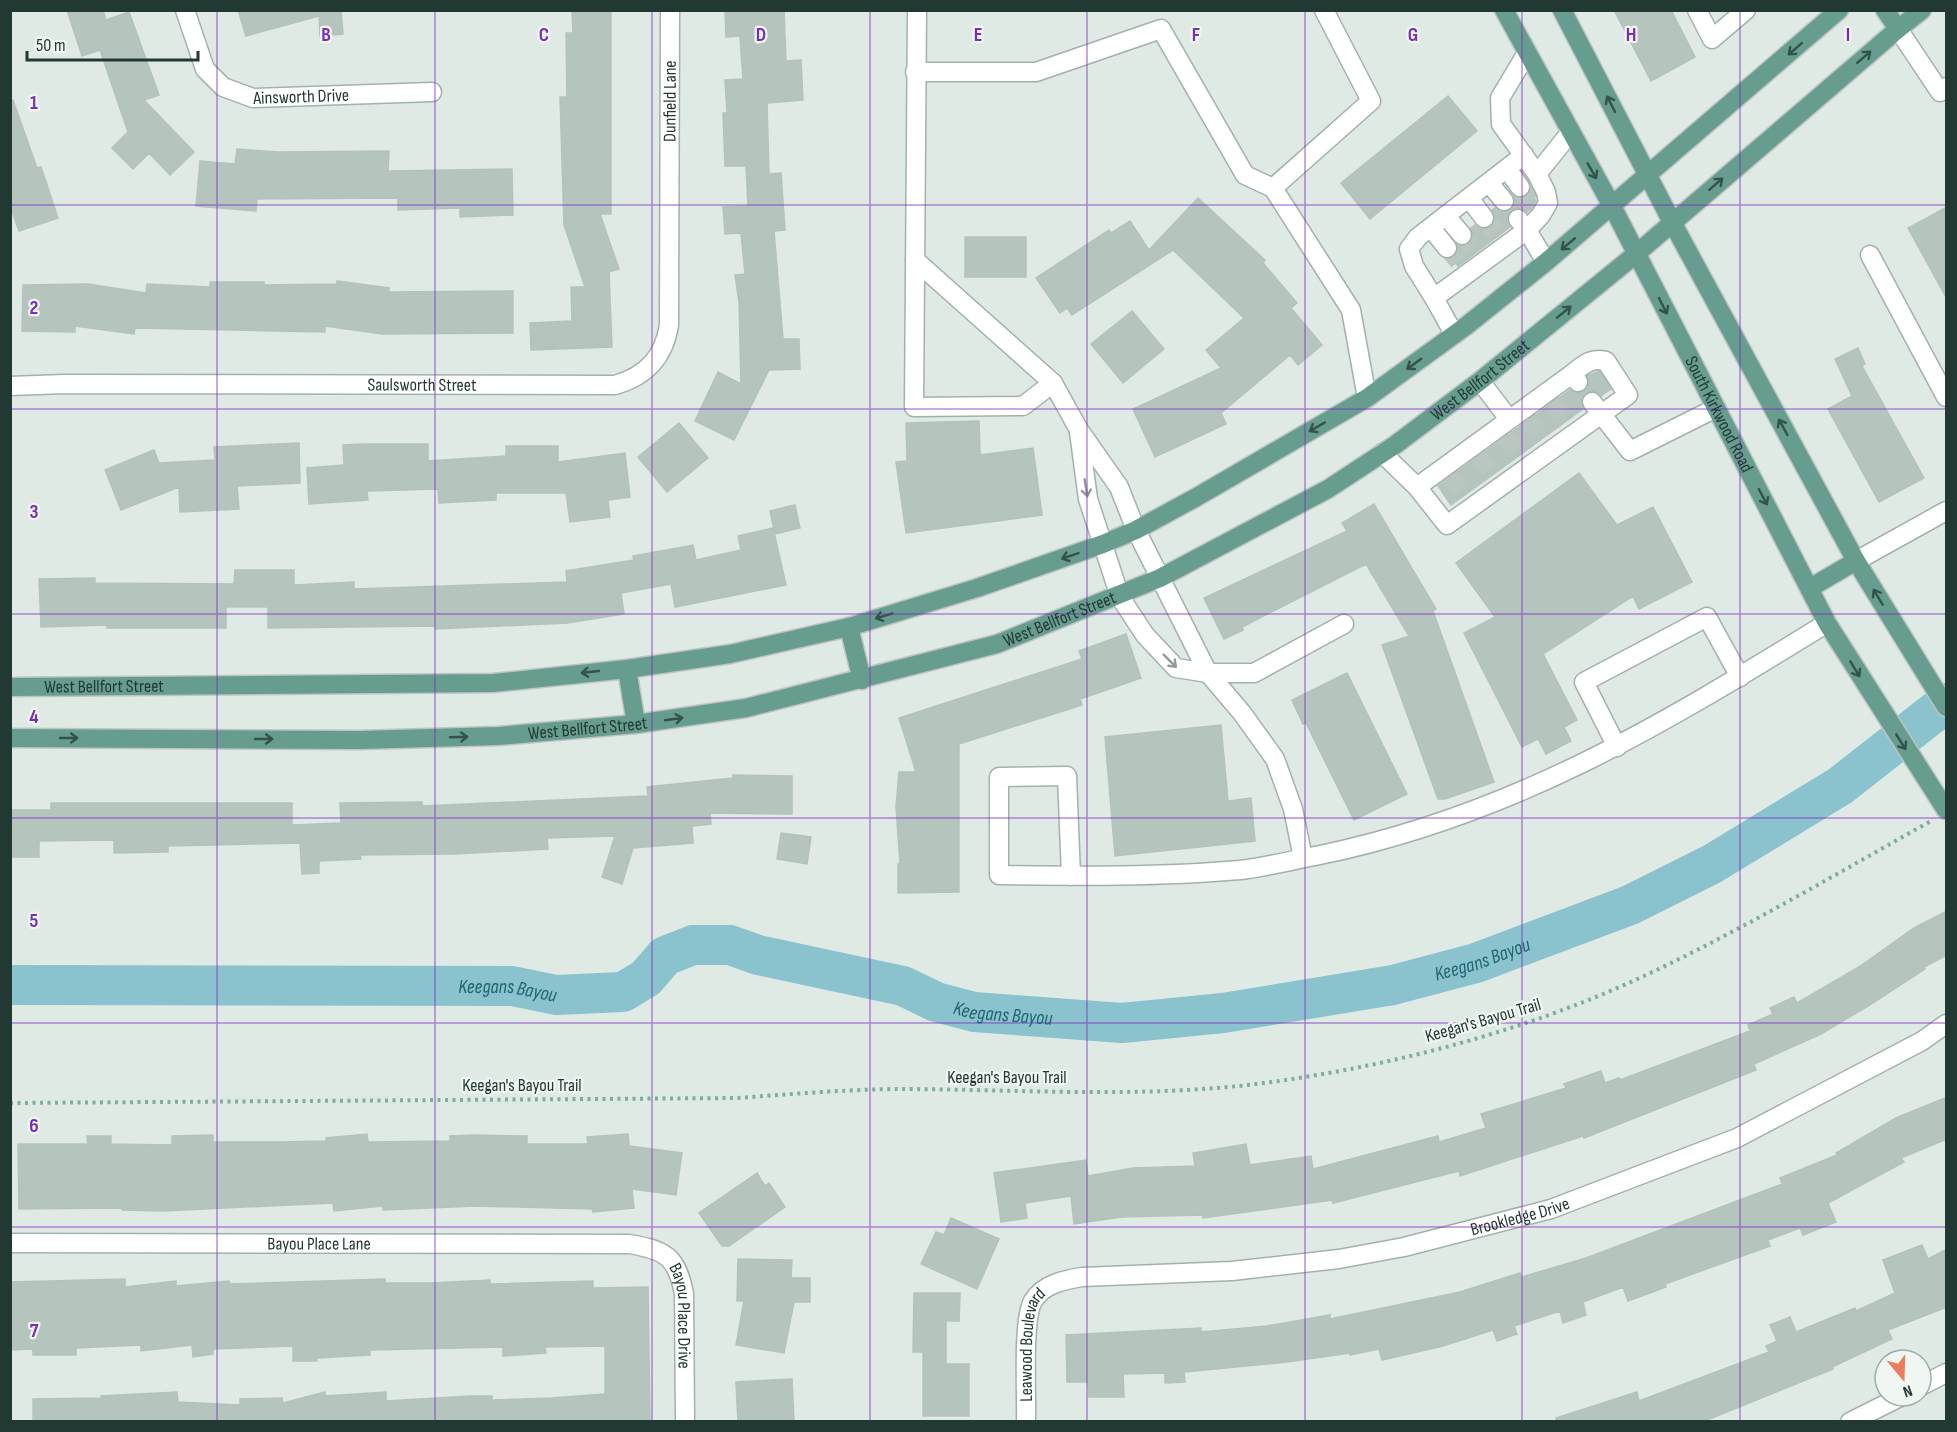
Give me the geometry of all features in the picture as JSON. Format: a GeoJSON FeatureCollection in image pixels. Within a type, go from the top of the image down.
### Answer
{"type":"FeatureCollection","features":[{"type":"Feature","properties":{"kind":"main road","name":"South Kirkwood Road"},"geometry":{"type":"LineString","coordinates":[[1504,10],[1612,206],[1827,622],[1930,787],[1943,813]]}},
{"type":"Feature","properties":{"kind":"main road"},"geometry":{"type":"LineString","coordinates":[[1562,10],[1672,222],[1856,561],[1947,707]]}},
{"type":"Feature","properties":{"kind":"main road","name":"West Bellfort Street"},"geometry":{"type":"LineString","coordinates":[[10,687],[493,682],[627,669],[730,654],[849,627],[977,588],[1103,544],[1136,530],[1367,398],[1546,262],[1839,10]]}},
{"type":"Feature","properties":{"kind":"main road"},"geometry":{"type":"LineString","coordinates":[[1885,10],[1898,29]]}},
{"type":"Feature","properties":{"kind":"main road","name":"West Bellfort Street"},"geometry":{"type":"LineString","coordinates":[[10,738],[360,740],[498,736],[636,724],[746,708],[997,644],[1120,597],[1161,578],[1328,489],[1382,453],[1480,381],[1636,254],[1922,10]]}},
{"type":"Feature","properties":{"kind":"main road"},"geometry":{"type":"LineString","coordinates":[[1810,588],[1856,561]]}},
{"type":"Feature","properties":{"kind":"main road"},"geometry":{"type":"LineString","coordinates":[[849,627],[862,680]]}},
{"type":"Feature","properties":{"kind":"main road"},"geometry":{"type":"LineString","coordinates":[[627,669],[636,724]]}},
{"type":"Feature","properties":{"kind":"street","name":"Ainsworth Drive"},"geometry":{"type":"LineString","coordinates":[[185,10],[205,69],[223,87],[253,98],[432,92]]}},
{"type":"Feature","properties":{"kind":"street","name":"Dunfield Lane"},"geometry":{"type":"LineString","coordinates":[[669,193],[670,10]]}},
{"type":"Feature","properties":{"kind":"street"},"geometry":{"type":"LineString","coordinates":[[916,10],[915,407],[1023,406],[1053,383]]}},
{"type":"Feature","properties":{"kind":"street"},"geometry":{"type":"LineString","coordinates":[[1273,188],[1371,100],[1324,10]]}},
{"type":"Feature","properties":{"kind":"street"},"geometry":{"type":"LineString","coordinates":[[1697,10],[1713,39],[1746,10]]}},
{"type":"Feature","properties":{"kind":"street"},"geometry":{"type":"LineString","coordinates":[[915,72],[1036,72],[1161,29],[1245,175],[1273,188],[1351,310],[1367,398]]}},
{"type":"Feature","properties":{"kind":"street"},"geometry":{"type":"LineString","coordinates":[[1898,29],[1940,92],[1947,87]]}},
{"type":"Feature","properties":{"kind":"street"},"geometry":{"type":"LineString","coordinates":[[1434,298],[1548,203],[1546,192],[1537,174],[1501,124],[1500,98],[1527,53]]}},
{"type":"Feature","properties":{"kind":"street"},"geometry":{"type":"LineString","coordinates":[[1537,174],[1570,133]]}},
{"type":"Feature","properties":{"kind":"street"},"geometry":{"type":"LineString","coordinates":[[1454,334],[1414,266],[1409,249],[1418,237],[1524,155]]}},
{"type":"Feature","properties":{"kind":"street"},"geometry":{"type":"LineString","coordinates":[[1507,169],[1520,187]]}},
{"type":"Feature","properties":{"kind":"street"},"geometry":{"type":"LineString","coordinates":[[1489,183],[1504,201]]}},
{"type":"Feature","properties":{"kind":"street","name":"Saulsworth Street"},"geometry":{"type":"LineString","coordinates":[[10,386],[64,384],[615,385],[629,381],[653,364],[667,339],[669,325],[669,193]]}},
{"type":"Feature","properties":{"kind":"street"},"geometry":{"type":"LineString","coordinates":[[1469,198],[1484,218]]}},
{"type":"Feature","properties":{"kind":"street"},"geometry":{"type":"LineString","coordinates":[[1446,216],[1462,236]]}},
{"type":"Feature","properties":{"kind":"street"},"geometry":{"type":"LineString","coordinates":[[1523,225],[1546,262]]}},
{"type":"Feature","properties":{"kind":"street"},"geometry":{"type":"LineString","coordinates":[[1431,228],[1447,248]]}},
{"type":"Feature","properties":{"kind":"street"},"geometry":{"type":"LineString","coordinates":[[1870,255],[1947,397]]}},
{"type":"Feature","properties":{"kind":"street"},"geometry":{"type":"LineString","coordinates":[[915,260],[1053,383],[1078,430],[1119,487],[1136,530],[1208,673],[1242,713],[1275,759],[1293,808],[1303,858]]}},
{"type":"Feature","properties":{"kind":"street"},"geometry":{"type":"LineString","coordinates":[[1382,453],[1417,487],[1447,525],[1468,501],[1497,480],[1597,409],[1628,395],[1606,361],[1598,358],[1587,362],[1575,378],[1511,422],[1447,471],[1417,487]]}},
{"type":"Feature","properties":{"kind":"street"},"geometry":{"type":"LineString","coordinates":[[1480,381],[1511,422]]}},
{"type":"Feature","properties":{"kind":"street"},"geometry":{"type":"LineString","coordinates":[[1597,409],[1630,451],[1716,408]]}},
{"type":"Feature","properties":{"kind":"street"},"geometry":{"type":"LineString","coordinates":[[1078,430],[1088,499],[1120,597],[1145,635],[1176,668],[1208,673],[1254,673],[1344,624]]}},
{"type":"Feature","properties":{"kind":"street"},"geometry":{"type":"LineString","coordinates":[[1856,561],[1947,511]]}},
{"type":"Feature","properties":{"kind":"street"},"geometry":{"type":"LineString","coordinates":[[1617,747],[1584,682],[1707,617],[1740,677]]}},
{"type":"Feature","properties":{"kind":"street"},"geometry":{"type":"LineString","coordinates":[[1071,876],[1067,776],[999,777],[999,875],[1071,876],[1241,870],[1372,844],[1491,805],[1617,747],[1740,677],[1827,622]]}},
{"type":"Feature","properties":{"kind":"street","name":"Brookledge Drive"},"geometry":{"type":"LineString","coordinates":[[1059,1281],[1082,1277],[1232,1271],[1339,1259],[1404,1247],[1551,1209],[1737,1138],[1922,1041],[1947,1024]]}},
{"type":"Feature","properties":{"kind":"street","name":"Bayou Place Lane"},"geometry":{"type":"LineString","coordinates":[[10,1243],[629,1244]]}},
{"type":"Feature","properties":{"kind":"street","name":"Bayou Place Drive"},"geometry":{"type":"LineString","coordinates":[[629,1244],[654,1248],[671,1258],[680,1274],[684,1294],[685,1422]]}},
{"type":"Feature","properties":{"kind":"street","name":"Leawood Boulevard"},"geometry":{"type":"LineString","coordinates":[[1026,1422],[1028,1319],[1033,1300],[1059,1281]]}},
{"type":"Feature","properties":{"kind":"street"},"geometry":{"type":"LineString","coordinates":[[1933,1380],[1947,1373]]}},
{"type":"Feature","properties":{"kind":"street"},"geometry":{"type":"LineString","coordinates":[[1850,1422],[1878,1408]]}},
{"type":"Feature","properties":{"kind":"path","name":"Keegan's Bayou Trail"},"geometry":{"type":"LineString","coordinates":[[10,1103],[703,1098],[895,1089],[1044,1092],[1169,1090],[1263,1083],[1369,1065],[1470,1039],[1557,1012],[1642,977],[1724,937],[1943,813]]}},
{"type":"Feature","properties":{"kind":"building"},"geometry":{"type":"Polygon","coordinates":[[[67,10],[103,10],[106,20],[129,12],[159,95],[144,100],[194,152],[170,175],[149,153],[133,169],[112,148],[128,132],[100,50],[82,56],[67,10]]]}},
{"type":"Feature","properties":{"kind":"building"},"geometry":{"type":"Polygon","coordinates":[[[238,10],[318,10],[319,16],[246,36],[238,10]]]}},
{"type":"Feature","properties":{"kind":"building"},"geometry":{"type":"Polygon","coordinates":[[[319,10],[341,10],[343,34],[320,36],[319,10]]]}},
{"type":"Feature","properties":{"kind":"building"},"geometry":{"type":"Polygon","coordinates":[[[572,10],[611,10],[611,214],[600,214],[619,269],[609,272],[612,347],[531,350],[530,323],[572,321],[571,287],[585,287],[564,225],[560,97],[567,97],[566,33],[573,33],[572,10]]]}},
{"type":"Feature","properties":{"kind":"building"},"geometry":{"type":"Polygon","coordinates":[[[725,10],[784,10],[786,61],[801,60],[803,100],[767,103],[769,174],[781,173],[785,230],[774,231],[783,339],[799,339],[800,369],[769,370],[734,440],[695,421],[718,372],[741,384],[739,302],[735,275],[745,274],[741,233],[725,234],[723,207],[748,206],[746,166],[725,166],[723,113],[727,113],[725,80],[743,79],[740,36],[726,37],[725,10]]]}},
{"type":"Feature","properties":{"kind":"building"},"geometry":{"type":"Polygon","coordinates":[[[1614,10],[1671,10],[1695,57],[1651,81],[1614,10]]]}},
{"type":"Feature","properties":{"kind":"building"},"geometry":{"type":"Polygon","coordinates":[[[1448,96],[1477,131],[1370,219],[1341,183],[1448,96]]]}},
{"type":"Feature","properties":{"kind":"building"},"geometry":{"type":"Polygon","coordinates":[[[13,100],[37,168],[41,167],[58,218],[19,231],[10,206],[10,101],[13,100]]]}},
{"type":"Feature","properties":{"kind":"building"},"geometry":{"type":"Polygon","coordinates":[[[237,149],[277,152],[389,151],[388,171],[512,169],[513,215],[460,217],[460,208],[398,210],[398,198],[257,199],[256,211],[196,206],[200,161],[235,164],[237,149]]]}},
{"type":"Feature","properties":{"kind":"building"},"geometry":{"type":"Polygon","coordinates":[[[1529,193],[1536,201],[1527,212],[1521,208],[1511,210],[1515,204],[1514,196],[1522,198],[1529,193]]]}},
{"type":"Feature","properties":{"kind":"building"},"geometry":{"type":"Polygon","coordinates":[[[1198,198],[1265,260],[1263,263],[1297,303],[1291,308],[1322,345],[1298,365],[1290,355],[1221,413],[1226,424],[1155,457],[1133,409],[1221,368],[1206,350],[1244,318],[1173,250],[1072,315],[1067,308],[1060,313],[1036,278],[1109,230],[1111,233],[1130,221],[1149,250],[1198,198]]]}},
{"type":"Feature","properties":{"kind":"building"},"geometry":{"type":"Polygon","coordinates":[[[1947,207],[1947,299],[1908,228],[1947,207]]]}},
{"type":"Feature","properties":{"kind":"building"},"geometry":{"type":"Polygon","coordinates":[[[1495,208],[1501,212],[1511,210],[1507,220],[1510,227],[1458,266],[1452,258],[1457,253],[1458,245],[1465,246],[1472,239],[1471,228],[1475,225],[1480,229],[1490,227],[1495,217],[1492,210],[1495,208]]]}},
{"type":"Feature","properties":{"kind":"building"},"geometry":{"type":"Polygon","coordinates":[[[965,237],[1026,237],[1026,277],[965,277],[965,237]]]}},
{"type":"Feature","properties":{"kind":"building"},"geometry":{"type":"Polygon","coordinates":[[[337,281],[389,288],[389,292],[513,291],[513,333],[383,334],[325,326],[325,332],[135,328],[134,334],[75,326],[75,332],[22,331],[23,285],[88,284],[146,293],[147,284],[210,287],[210,282],[264,282],[264,285],[337,284],[337,281]]]}},
{"type":"Feature","properties":{"kind":"building"},"geometry":{"type":"Polygon","coordinates":[[[1132,311],[1164,349],[1123,383],[1091,344],[1132,311]]]}},
{"type":"Feature","properties":{"kind":"building"},"geometry":{"type":"Polygon","coordinates":[[[1858,348],[1865,364],[1862,366],[1924,478],[1879,502],[1828,409],[1852,396],[1835,359],[1858,348]]]}},
{"type":"Feature","properties":{"kind":"building"},"geometry":{"type":"Polygon","coordinates":[[[1599,371],[1611,389],[1601,396],[1596,391],[1586,393],[1581,398],[1583,409],[1451,505],[1438,486],[1570,390],[1579,393],[1584,391],[1588,386],[1587,376],[1599,371]]]}},
{"type":"Feature","properties":{"kind":"building"},"geometry":{"type":"Polygon","coordinates":[[[979,421],[980,455],[1033,448],[1042,515],[906,533],[896,462],[907,461],[906,423],[979,421]]]}},
{"type":"Feature","properties":{"kind":"building"},"geometry":{"type":"Polygon","coordinates":[[[679,423],[708,458],[667,492],[638,457],[679,423]]]}},
{"type":"Feature","properties":{"kind":"building"},"geometry":{"type":"Polygon","coordinates":[[[299,443],[300,483],[237,486],[239,509],[180,512],[179,487],[121,510],[105,470],[154,450],[159,463],[215,460],[214,447],[299,443]]]}},
{"type":"Feature","properties":{"kind":"building"},"geometry":{"type":"Polygon","coordinates":[[[428,444],[428,461],[506,456],[506,446],[558,446],[558,462],[625,453],[630,497],[608,500],[610,517],[570,522],[566,493],[496,493],[496,500],[439,503],[438,489],[367,491],[368,500],[309,504],[307,468],[344,465],[343,445],[428,444]]]}},
{"type":"Feature","properties":{"kind":"building"},"geometry":{"type":"Polygon","coordinates":[[[1579,473],[1617,525],[1653,507],[1692,582],[1639,609],[1633,596],[1543,654],[1577,720],[1564,727],[1571,741],[1546,754],[1538,739],[1522,747],[1464,633],[1495,617],[1456,563],[1579,473]]]}},
{"type":"Feature","properties":{"kind":"building"},"geometry":{"type":"Polygon","coordinates":[[[1374,504],[1436,609],[1433,611],[1494,782],[1445,799],[1438,799],[1382,645],[1409,636],[1366,564],[1242,627],[1243,630],[1224,639],[1204,598],[1347,531],[1342,523],[1374,504]]]}},
{"type":"Feature","properties":{"kind":"building"},"geometry":{"type":"Polygon","coordinates":[[[795,505],[800,528],[775,534],[770,511],[795,505]]]}},
{"type":"Feature","properties":{"kind":"building"},"geometry":{"type":"Polygon","coordinates":[[[773,528],[786,585],[675,607],[671,584],[621,593],[624,614],[568,623],[435,629],[435,626],[268,628],[268,607],[226,607],[226,628],[107,628],[107,625],[41,627],[39,579],[95,578],[95,583],[234,584],[235,570],[294,570],[294,585],[354,582],[354,589],[567,582],[566,571],[634,560],[633,556],[693,545],[696,560],[741,550],[738,536],[773,528]]]}},
{"type":"Feature","properties":{"kind":"building"},"geometry":{"type":"Polygon","coordinates":[[[1126,634],[1141,678],[1080,699],[1082,705],[959,744],[959,892],[898,893],[898,864],[900,864],[896,807],[899,772],[916,772],[899,718],[1082,659],[1079,651],[1126,634]]]}},
{"type":"Feature","properties":{"kind":"building"},"geometry":{"type":"Polygon","coordinates":[[[1347,673],[1407,794],[1354,820],[1306,723],[1303,724],[1292,700],[1347,673]]]}},
{"type":"Feature","properties":{"kind":"building"},"geometry":{"type":"Polygon","coordinates":[[[1221,725],[1228,801],[1251,798],[1255,841],[1115,856],[1105,737],[1221,725]]]}},
{"type":"Feature","properties":{"kind":"building"},"geometry":{"type":"Polygon","coordinates":[[[733,775],[792,776],[792,814],[710,813],[711,824],[692,826],[693,843],[633,848],[622,884],[602,877],[615,836],[547,838],[548,849],[454,854],[360,855],[361,859],[319,861],[319,873],[302,874],[300,843],[168,846],[168,852],[114,853],[114,840],[39,841],[39,857],[10,857],[10,810],[51,810],[51,803],[292,803],[292,825],[341,823],[340,803],[422,802],[422,806],[648,796],[647,787],[733,778],[733,775]]]}},
{"type":"Feature","properties":{"kind":"building"},"geometry":{"type":"Polygon","coordinates":[[[781,833],[811,837],[807,864],[777,859],[781,833]]]}},
{"type":"Feature","properties":{"kind":"building"},"geometry":{"type":"Polygon","coordinates":[[[1947,911],[1947,955],[1924,967],[1925,969],[1868,1006],[1821,1034],[1754,1064],[1756,1070],[1584,1138],[1583,1136],[1460,1176],[1459,1171],[1333,1203],[1332,1200],[1203,1218],[1203,1215],[1122,1217],[1074,1224],[1071,1196],[1025,1203],[1027,1218],[1001,1222],[994,1173],[1086,1160],[1088,1176],[1133,1168],[1195,1166],[1193,1153],[1246,1144],[1250,1165],[1311,1156],[1313,1169],[1438,1136],[1439,1142],[1486,1128],[1481,1114],[1566,1088],[1564,1084],[1601,1071],[1605,1083],[1619,1078],[1620,1080],[1750,1031],[1748,1025],[1773,1014],[1770,1008],[1794,997],[1797,1003],[1859,967],[1914,928],[1947,911]]]}},
{"type":"Feature","properties":{"kind":"building"},"geometry":{"type":"Polygon","coordinates":[[[1947,1097],[1947,1139],[1901,1158],[1904,1162],[1828,1203],[1836,1222],[1803,1235],[1800,1228],[1768,1240],[1770,1246],[1665,1284],[1666,1287],[1628,1301],[1623,1287],[1583,1302],[1586,1315],[1563,1323],[1560,1311],[1514,1326],[1517,1334],[1497,1341],[1493,1330],[1443,1346],[1382,1360],[1379,1349],[1350,1355],[1350,1353],[1184,1372],[1185,1382],[1165,1383],[1165,1373],[1123,1374],[1124,1397],[1089,1397],[1088,1382],[1067,1382],[1066,1335],[1201,1328],[1201,1332],[1267,1326],[1330,1315],[1330,1319],[1460,1292],[1520,1273],[1522,1277],[1586,1258],[1782,1184],[1780,1178],[1837,1155],[1836,1153],[1896,1118],[1947,1097]]]}},
{"type":"Feature","properties":{"kind":"building"},"geometry":{"type":"Polygon","coordinates":[[[367,1134],[368,1142],[450,1141],[450,1136],[474,1135],[527,1136],[527,1144],[588,1144],[587,1137],[628,1134],[629,1146],[682,1153],[676,1195],[632,1189],[634,1208],[593,1212],[592,1209],[476,1206],[383,1210],[383,1206],[334,1211],[333,1203],[163,1211],[122,1210],[122,1208],[19,1209],[18,1144],[88,1144],[87,1136],[111,1136],[111,1144],[172,1145],[172,1136],[213,1135],[213,1142],[279,1142],[326,1141],[326,1138],[367,1134]]]}},
{"type":"Feature","properties":{"kind":"building"},"geometry":{"type":"Polygon","coordinates":[[[757,1173],[765,1186],[769,1183],[785,1207],[729,1246],[722,1246],[699,1213],[757,1173]]]}},
{"type":"Feature","properties":{"kind":"building"},"geometry":{"type":"Polygon","coordinates":[[[951,1218],[999,1239],[977,1289],[921,1264],[936,1232],[944,1235],[951,1218]]]}},
{"type":"Feature","properties":{"kind":"building"},"geometry":{"type":"Polygon","coordinates":[[[1922,1245],[1928,1259],[1947,1249],[1947,1307],[1888,1330],[1892,1339],[1832,1367],[1833,1369],[1702,1422],[1557,1422],[1556,1418],[1637,1392],[1639,1401],[1769,1352],[1766,1346],[1777,1341],[1770,1325],[1790,1317],[1796,1332],[1855,1308],[1856,1311],[1895,1293],[1883,1260],[1922,1245]]]}},
{"type":"Feature","properties":{"kind":"building"},"geometry":{"type":"Polygon","coordinates":[[[738,1259],[792,1260],[791,1278],[810,1278],[810,1302],[794,1302],[784,1353],[736,1345],[744,1301],[737,1301],[738,1259]]]}},
{"type":"Feature","properties":{"kind":"building"},"geometry":{"type":"Polygon","coordinates":[[[125,1279],[125,1287],[176,1281],[176,1286],[229,1281],[230,1284],[385,1279],[385,1283],[490,1280],[490,1284],[593,1281],[593,1288],[648,1287],[650,1422],[33,1422],[33,1399],[102,1398],[101,1396],[177,1392],[178,1402],[240,1405],[240,1399],[282,1398],[283,1403],[325,1392],[325,1396],[386,1392],[386,1401],[471,1396],[492,1396],[492,1400],[605,1394],[605,1346],[545,1347],[546,1353],[503,1356],[503,1347],[370,1350],[370,1355],[316,1358],[317,1361],[293,1361],[293,1346],[213,1349],[213,1354],[193,1357],[192,1345],[141,1351],[141,1345],[76,1348],[76,1355],[33,1355],[33,1349],[10,1350],[10,1282],[125,1279]]]}},
{"type":"Feature","properties":{"kind":"building"},"geometry":{"type":"Polygon","coordinates":[[[914,1293],[960,1293],[959,1321],[946,1321],[946,1364],[969,1364],[969,1416],[923,1416],[923,1352],[913,1352],[914,1293]]]}},
{"type":"Feature","properties":{"kind":"building"},"geometry":{"type":"Polygon","coordinates":[[[792,1379],[794,1422],[738,1422],[736,1382],[792,1379]]]}},
{"type":"Feature","properties":{"kind":"waterway","name":"Keegans Bayou"},"geometry":{"type":"LineString","coordinates":[[10,985],[512,986],[556,995],[623,992],[646,978],[665,956],[693,945],[730,945],[758,955],[903,986],[936,1002],[974,1012],[1122,1023],[1223,1013],[1393,985],[1476,963],[1630,905],[1712,864],[1840,786],[1946,703]]}},
{"type":"Feature","properties":{"kind":"tunnel"},"geometry":{"type":"LineString","coordinates":[[1520,187],[1535,206]]}},
{"type":"Feature","properties":{"kind":"tunnel"},"geometry":{"type":"LineString","coordinates":[[1484,218],[1498,236]]}},
{"type":"Feature","properties":{"kind":"tunnel"},"geometry":{"type":"LineString","coordinates":[[1462,235],[1477,254]]}},
{"type":"Feature","properties":{"kind":"tunnel"},"geometry":{"type":"LineString","coordinates":[[1447,248],[1462,266]]}},
{"type":"Feature","properties":{"kind":"tunnel"},"geometry":{"type":"LineString","coordinates":[[1551,401],[1566,421]]}},
{"type":"Feature","properties":{"kind":"tunnel"},"geometry":{"type":"LineString","coordinates":[[1527,419],[1542,439]]}},
{"type":"Feature","properties":{"kind":"tunnel"},"geometry":{"type":"LineString","coordinates":[[1504,436],[1518,456]]}},
{"type":"Feature","properties":{"kind":"tunnel"},"geometry":{"type":"LineString","coordinates":[[1478,455],[1492,474]]}},
{"type":"Feature","properties":{"kind":"tunnel"},"geometry":{"type":"LineString","coordinates":[[1450,475],[1464,495]]}}]}
